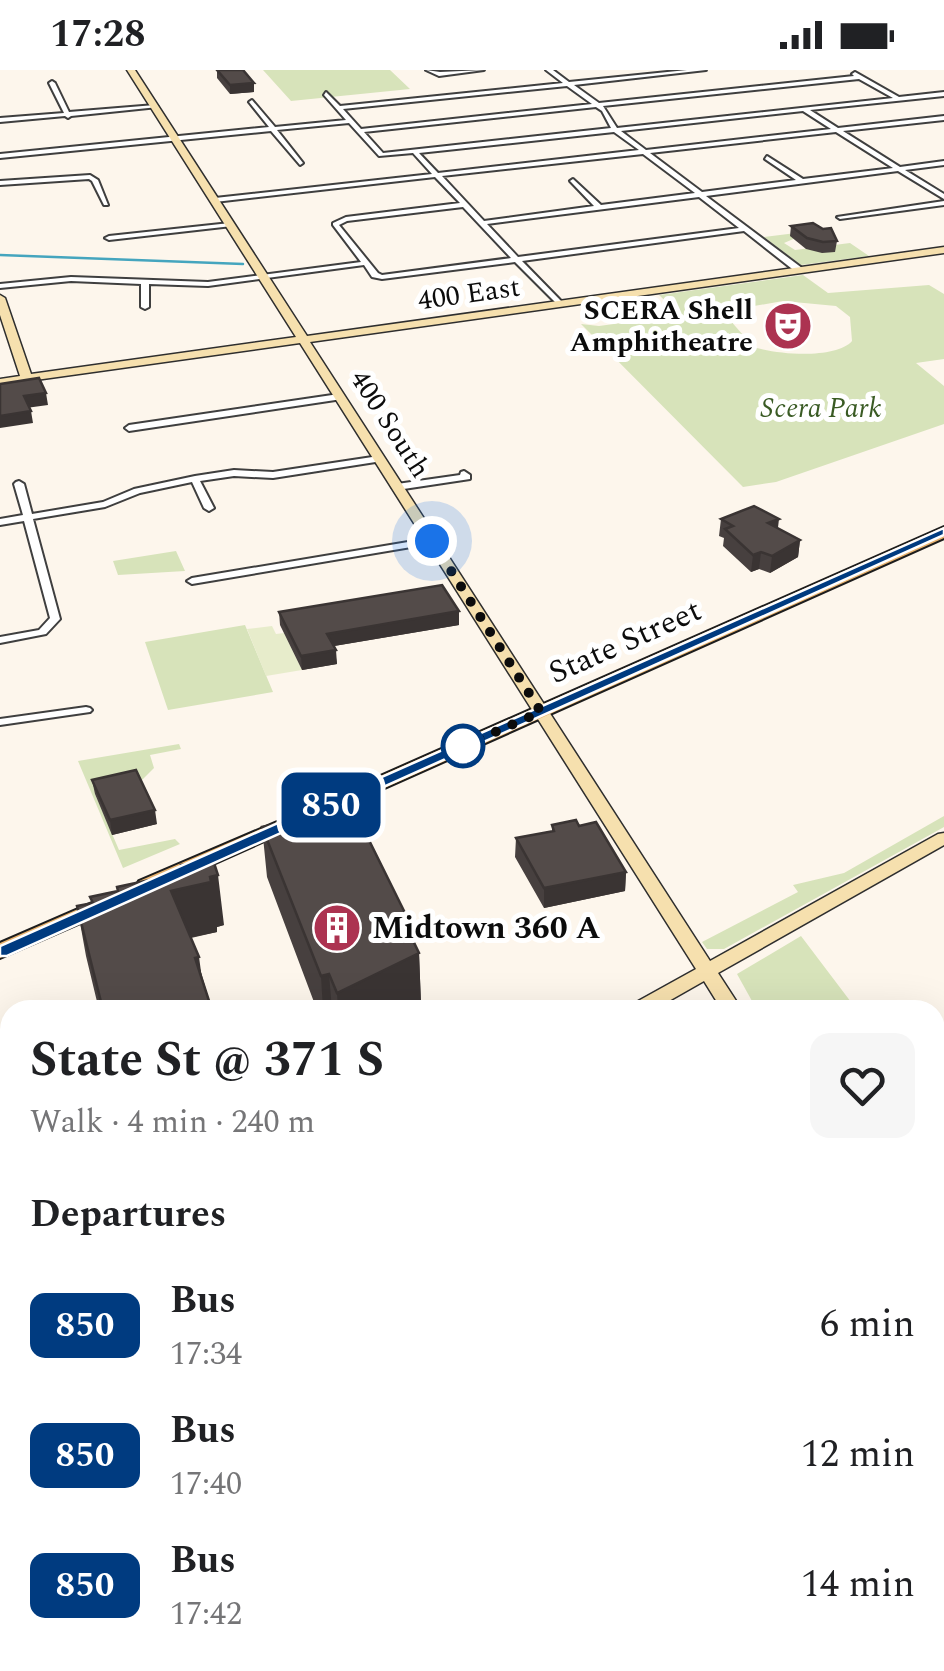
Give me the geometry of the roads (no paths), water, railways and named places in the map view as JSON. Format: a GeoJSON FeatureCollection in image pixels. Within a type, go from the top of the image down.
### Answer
{"type":"FeatureCollection","features":[{"type":"Feature","properties":{"kind":"main road","name":"State Street"},"geometry":{"type":"LineString","coordinates":[[0,951],[944,532]]}},
{"type":"Feature","properties":{"kind":"street","name":"400 South"},"geometry":{"type":"LineString","coordinates":[[131,70],[725,1000]]}},
{"type":"Feature","properties":{"kind":"street"},"geometry":{"type":"LineString","coordinates":[[430,71],[481,70]]}},
{"type":"Feature","properties":{"kind":"street"},"geometry":{"type":"LineString","coordinates":[[549,70],[598,105],[615,129],[800,270]]}},
{"type":"Feature","properties":{"kind":"street"},"geometry":{"type":"LineString","coordinates":[[338,108],[703,70]]}},
{"type":"Feature","properties":{"kind":"street"},"geometry":{"type":"LineString","coordinates":[[848,70],[896,97]]}},
{"type":"Feature","properties":{"kind":"street"},"geometry":{"type":"LineString","coordinates":[[360,131],[860,77]]}},
{"type":"Feature","properties":{"kind":"street"},"geometry":{"type":"LineString","coordinates":[[52,83],[68,116]]}},
{"type":"Feature","properties":{"kind":"street"},"geometry":{"type":"LineString","coordinates":[[326,94],[381,155],[944,94]]}},
{"type":"Feature","properties":{"kind":"street"},"geometry":{"type":"LineString","coordinates":[[252,102],[300,163]]}},
{"type":"Feature","properties":{"kind":"street"},"geometry":{"type":"LineString","coordinates":[[0,120],[155,107]]}},
{"type":"Feature","properties":{"kind":"street"},"geometry":{"type":"LineString","coordinates":[[801,108],[944,200]]}},
{"type":"Feature","properties":{"kind":"street"},"geometry":{"type":"LineString","coordinates":[[214,200],[438,178],[944,118]]}},
{"type":"Feature","properties":{"kind":"street"},"geometry":{"type":"LineString","coordinates":[[0,156],[350,121]]}},
{"type":"Feature","properties":{"kind":"street"},"geometry":{"type":"LineString","coordinates":[[414,152],[559,304]]}},
{"type":"Feature","properties":{"kind":"street"},"geometry":{"type":"LineString","coordinates":[[767,158],[801,181]]}},
{"type":"Feature","properties":{"kind":"street"},"geometry":{"type":"LineString","coordinates":[[481,222],[944,163]]}},
{"type":"Feature","properties":{"kind":"street"},"geometry":{"type":"LineString","coordinates":[[0,183],[87,177],[95,180],[106,204]]}},
{"type":"Feature","properties":{"kind":"street"},"geometry":{"type":"LineString","coordinates":[[573,181],[598,206]]}},
{"type":"Feature","properties":{"kind":"street"},"geometry":{"type":"LineString","coordinates":[[840,217],[944,200]]}},
{"type":"Feature","properties":{"kind":"street"},"geometry":{"type":"LineString","coordinates":[[464,205],[336,222],[380,277],[746,229]]}},
{"type":"Feature","properties":{"kind":"street"},"geometry":{"type":"LineString","coordinates":[[109,238],[230,226]]}},
{"type":"Feature","properties":{"kind":"street","name":"400 East"},"geometry":{"type":"LineString","coordinates":[[0,382],[944,250]]}},
{"type":"Feature","properties":{"kind":"street"},"geometry":{"type":"LineString","coordinates":[[0,286],[72,280],[208,284],[366,263]]}},
{"type":"Feature","properties":{"kind":"street"},"geometry":{"type":"LineString","coordinates":[[145,282],[145,307]]}},
{"type":"Feature","properties":{"kind":"street"},"geometry":{"type":"LineString","coordinates":[[0,298],[26,378]]}},
{"type":"Feature","properties":{"kind":"street"},"geometry":{"type":"LineString","coordinates":[[128,428],[339,396]]}},
{"type":"Feature","properties":{"kind":"street"},"geometry":{"type":"LineString","coordinates":[[0,522],[106,504],[137,491],[195,479],[234,473],[273,475],[379,459]]}},
{"type":"Feature","properties":{"kind":"street"},"geometry":{"type":"LineString","coordinates":[[397,488],[467,477],[464,474]]}},
{"type":"Feature","properties":{"kind":"street"},"geometry":{"type":"LineString","coordinates":[[195,479],[209,508]]}},
{"type":"Feature","properties":{"kind":"street"},"geometry":{"type":"LineString","coordinates":[[0,640],[50,627],[55,619],[18,484]]}},
{"type":"Feature","properties":{"kind":"street"},"geometry":{"type":"LineString","coordinates":[[192,581],[432,541]]}},
{"type":"Feature","properties":{"kind":"street"},"geometry":{"type":"LineString","coordinates":[[0,722],[86,710]]}},
{"type":"Feature","properties":{"kind":"street"},"geometry":{"type":"LineString","coordinates":[[656,1000],[944,838]]}},
{"type":"Feature","properties":{"kind":"waterway"},"geometry":{"type":"LineString","coordinates":[[0,255],[243,264]]}},
{"type":"Feature","properties":{"kind":"place","name":"SCERA Shell Amphitheatre"},"geometry":{"type":"Point","coordinates":[788,326]}},
{"type":"Feature","properties":{"kind":"place","name":"Midtown 360 A"},"geometry":{"type":"Point","coordinates":[337,928]}},
{"type":"Feature","properties":{"kind":"park label","name":"Scera Park"},"geometry":{"type":"Point","coordinates":[821,408]}}]}
